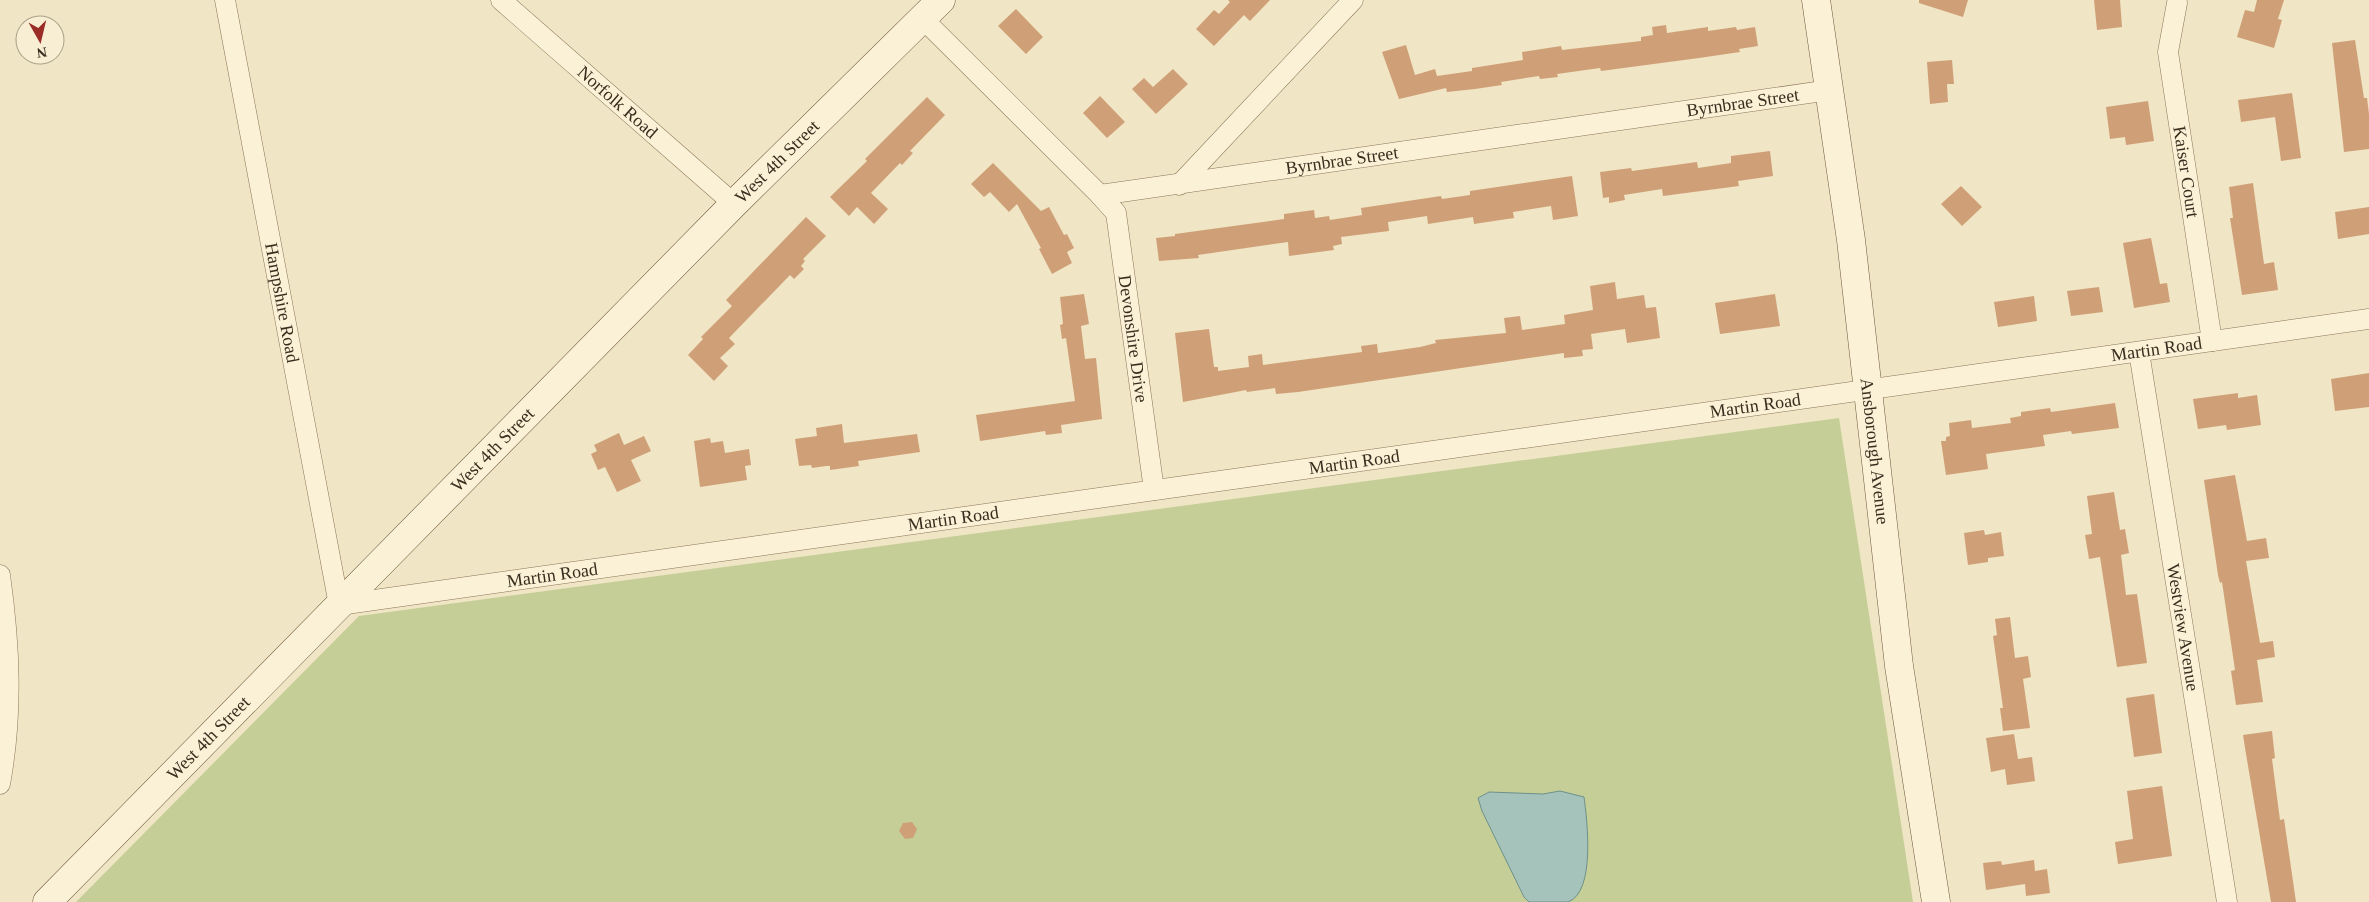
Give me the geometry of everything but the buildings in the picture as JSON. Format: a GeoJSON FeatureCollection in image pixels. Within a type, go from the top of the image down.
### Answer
{"type":"FeatureCollection","features":[{"type":"Feature","properties":{"kind":"main road","name":"Ansborough Avenue"},"geometry":{"type":"LineString","coordinates":[[1816,0],[1851,240],[1866,389],[1899,666],[1936,902]]}},
{"type":"Feature","properties":{"kind":"main road","name":"West 4th Street"},"geometry":{"type":"LineString","coordinates":[[46,902],[734,204],[932,9]]}},
{"type":"Feature","properties":{"kind":"street","name":"Hampshire Road"},"geometry":{"type":"LineString","coordinates":[[226,0],[339,605]]}},
{"type":"Feature","properties":{"kind":"street","name":"Norfolk Road"},"geometry":{"type":"LineString","coordinates":[[501,0],[734,204]]}},
{"type":"Feature","properties":{"kind":"street"},"geometry":{"type":"LineString","coordinates":[[1179,185],[1353,0]]}},
{"type":"Feature","properties":{"kind":"street","name":"Kaiser Court"},"geometry":{"type":"LineString","coordinates":[[2177,4],[2168,52],[2212,341]]}},
{"type":"Feature","properties":{"kind":"street"},"geometry":{"type":"LineString","coordinates":[[932,9],[1100,195]]}},
{"type":"Feature","properties":{"kind":"street","name":"Byrnbrae Street"},"geometry":{"type":"LineString","coordinates":[[1100,195],[1830,90]]}},
{"type":"Feature","properties":{"kind":"street","name":"Devonshire Drive"},"geometry":{"type":"LineString","coordinates":[[1100,195],[1116,213],[1154,490]]}},
{"type":"Feature","properties":{"kind":"street","name":"Martin Road"},"geometry":{"type":"LineString","coordinates":[[339,605],[2369,319]]}},
{"type":"Feature","properties":{"kind":"street","name":"Westview Avenue"},"geometry":{"type":"LineString","coordinates":[[2139,352],[2227,902]]}},
{"type":"Feature","properties":{"kind":"street"},"geometry":{"type":"LineString","coordinates":[[0,575],[2,604],[8,634],[10,694],[7,738],[0,784]]}},
{"type":"Feature","properties":{"kind":"green space"},"geometry":{"type":"Polygon","coordinates":[[[1839,418],[1913,902],[76,902],[359,616],[1839,418]]]}},
{"type":"Feature","properties":{"kind":"water"},"geometry":{"type":"Polygon","coordinates":[[[1560,791],[1584,797],[1588,854],[1583,884],[1577,896],[1568,902],[1529,902],[1524,897],[1482,811],[1478,798],[1489,792],[1543,794],[1560,791]]]}}]}
